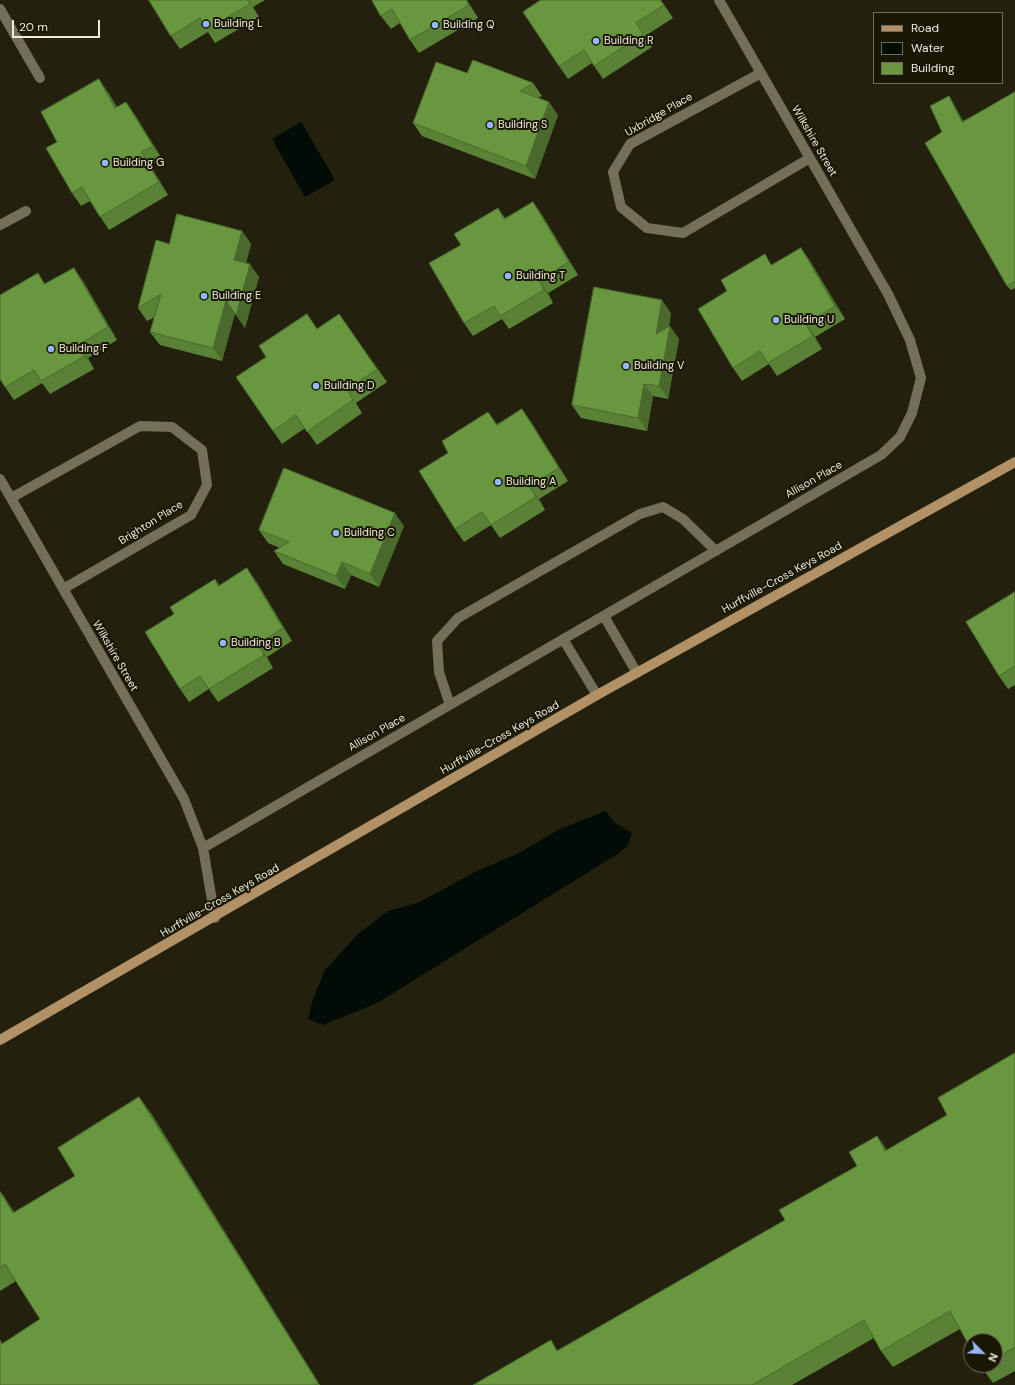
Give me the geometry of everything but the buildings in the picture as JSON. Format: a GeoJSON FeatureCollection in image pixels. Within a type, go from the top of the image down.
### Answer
{"type":"FeatureCollection","features":[{"type":"Feature","properties":{"kind":"main road","name":"Hurffville-Cross Keys Road"},"geometry":{"type":"LineString","coordinates":[[0,1040],[215,918],[597,695],[1015,462]]}},
{"type":"Feature","properties":{"kind":"street","name":"Wilkshire Street"},"geometry":{"type":"LineString","coordinates":[[719,0],[888,294]]}},
{"type":"Feature","properties":{"kind":"street"},"geometry":{"type":"LineString","coordinates":[[0,9],[40,78]]}},
{"type":"Feature","properties":{"kind":"street","name":"Uxbridge Place"},"geometry":{"type":"LineString","coordinates":[[761,72],[630,144],[613,172],[621,207],[647,228],[683,233],[810,158]]}},
{"type":"Feature","properties":{"kind":"street"},"geometry":{"type":"LineString","coordinates":[[0,225],[26,211]]}},
{"type":"Feature","properties":{"kind":"street","name":"Allison Place"},"geometry":{"type":"LineString","coordinates":[[203,848],[881,455],[900,437],[912,412],[921,378],[910,340],[888,294]]}},
{"type":"Feature","properties":{"kind":"street","name":"Brighton Place"},"geometry":{"type":"LineString","coordinates":[[11,498],[140,426],[172,427],[202,450],[207,485],[190,515],[63,589]]}},
{"type":"Feature","properties":{"kind":"street","name":"Wilkshire Street"},"geometry":{"type":"LineString","coordinates":[[0,479],[184,799],[203,848],[215,918]]}},
{"type":"Feature","properties":{"kind":"street"},"geometry":{"type":"LineString","coordinates":[[450,705],[439,672],[437,641],[458,618],[640,514],[663,507],[683,520],[716,551]]}},
{"type":"Feature","properties":{"kind":"street"},"geometry":{"type":"LineString","coordinates":[[604,616],[637,674]]}},
{"type":"Feature","properties":{"kind":"street"},"geometry":{"type":"LineString","coordinates":[[563,639],[597,695]]}},
{"type":"Feature","properties":{"kind":"water"},"geometry":{"type":"Polygon","coordinates":[[[301,122],[335,180],[305,197],[272,139],[301,122]]]}},
{"type":"Feature","properties":{"kind":"water"},"geometry":{"type":"Polygon","coordinates":[[[606,811],[614,822],[632,833],[627,846],[619,853],[377,1003],[323,1025],[308,1019],[312,1002],[325,970],[358,934],[388,911],[420,902],[475,872],[519,853],[560,829],[606,811]]]}},
{"type":"Feature","properties":{"kind":"place","name":"Building L"},"geometry":{"type":"Point","coordinates":[206,24]}},
{"type":"Feature","properties":{"kind":"place","name":"Building Q"},"geometry":{"type":"Point","coordinates":[435,25]}},
{"type":"Feature","properties":{"kind":"place","name":"Building R"},"geometry":{"type":"Point","coordinates":[596,41]}},
{"type":"Feature","properties":{"kind":"place","name":"Building S"},"geometry":{"type":"Point","coordinates":[490,125]}},
{"type":"Feature","properties":{"kind":"place","name":"Building G"},"geometry":{"type":"Point","coordinates":[105,163]}},
{"type":"Feature","properties":{"kind":"place","name":"Building T"},"geometry":{"type":"Point","coordinates":[508,276]}},
{"type":"Feature","properties":{"kind":"place","name":"Building E"},"geometry":{"type":"Point","coordinates":[204,296]}},
{"type":"Feature","properties":{"kind":"place","name":"Building U"},"geometry":{"type":"Point","coordinates":[776,320]}},
{"type":"Feature","properties":{"kind":"place","name":"Building F"},"geometry":{"type":"Point","coordinates":[51,349]}},
{"type":"Feature","properties":{"kind":"place","name":"Building V"},"geometry":{"type":"Point","coordinates":[626,366]}},
{"type":"Feature","properties":{"kind":"place","name":"Building D"},"geometry":{"type":"Point","coordinates":[316,386]}},
{"type":"Feature","properties":{"kind":"place","name":"Building A"},"geometry":{"type":"Point","coordinates":[498,482]}},
{"type":"Feature","properties":{"kind":"place","name":"Building C"},"geometry":{"type":"Point","coordinates":[336,533]}},
{"type":"Feature","properties":{"kind":"place","name":"Building B"},"geometry":{"type":"Point","coordinates":[223,643]}}]}
